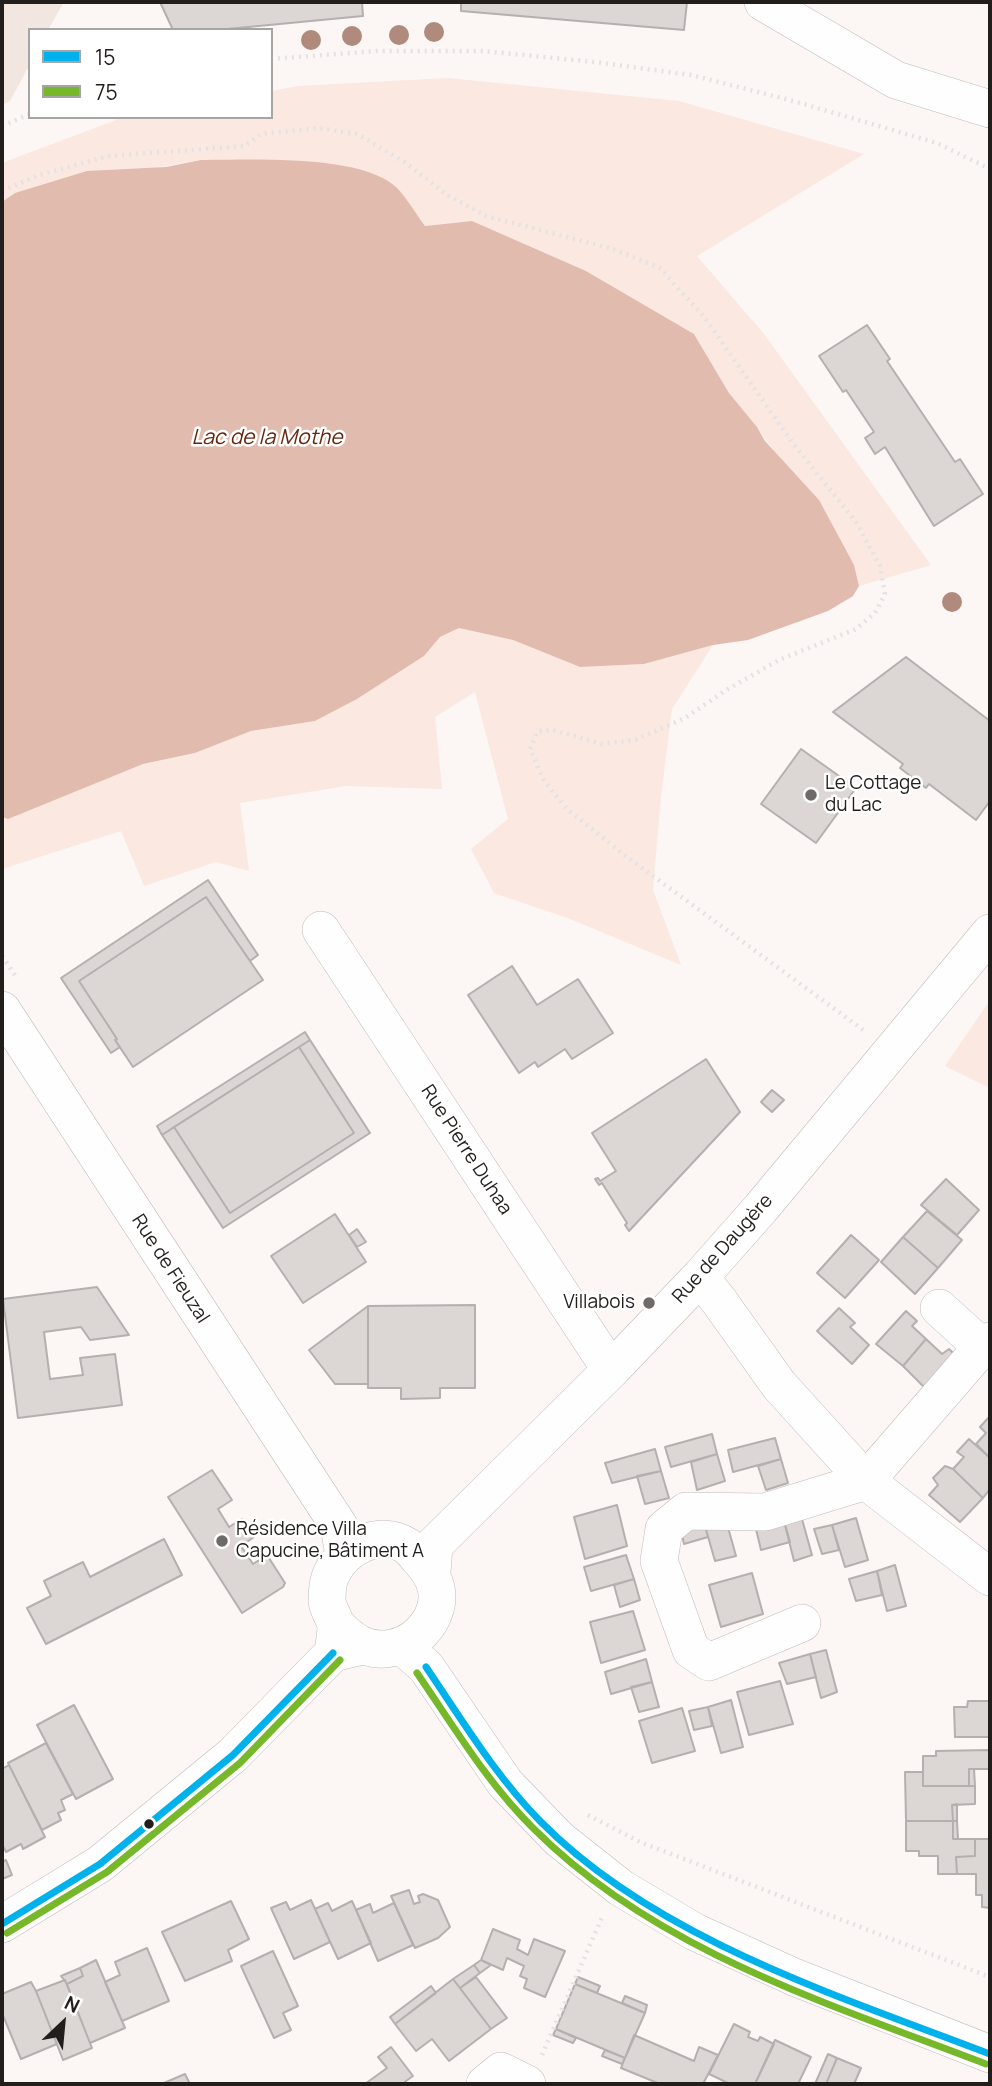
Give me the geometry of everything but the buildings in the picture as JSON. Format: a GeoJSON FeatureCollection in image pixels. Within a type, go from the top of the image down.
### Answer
{"type":"FeatureCollection","features":[{"type":"Feature","properties":{"kind":"street"},"geometry":{"type":"LineString","coordinates":[[763,2],[896,80],[990,109]]}},
{"type":"Feature","properties":{"kind":"street","name":"Rue Pierre Duhaa"},"geometry":{"type":"LineString","coordinates":[[321,930],[611,1370]]}},
{"type":"Feature","properties":{"kind":"street","name":"Rue de Daugère"},"geometry":{"type":"LineString","coordinates":[[388,1547],[611,1370],[761,1208],[990,933]]}},
{"type":"Feature","properties":{"kind":"street","name":"Rue de Fieuzal"},"geometry":{"type":"LineString","coordinates":[[2,1010],[388,1547]]}},
{"type":"Feature","properties":{"kind":"street"},"geometry":{"type":"LineString","coordinates":[[699,1277],[779,1385],[866,1481],[990,1577]]}},
{"type":"Feature","properties":{"kind":"street"},"geometry":{"type":"LineString","coordinates":[[802,1623],[709,1662],[691,1650],[659,1561],[664,1529],[686,1511],[765,1511],[866,1481],[986,1344],[939,1308]]}},
{"type":"Feature","properties":{"kind":"street"},"geometry":{"type":"LineString","coordinates":[[343,1641],[327,1601],[330,1576],[388,1547],[436,1586],[433,1615],[418,1647]]}},
{"type":"Feature","properties":{"kind":"street"},"geometry":{"type":"LineString","coordinates":[[343,1641],[388,1649],[418,1647]]}},
{"type":"Feature","properties":{"kind":"street"},"geometry":{"type":"LineString","coordinates":[[2,1924],[100,1864],[233,1755],[343,1641]]}},
{"type":"Feature","properties":{"kind":"street"},"geometry":{"type":"LineString","coordinates":[[418,1647],[505,1783],[559,1839],[621,1888],[695,1931],[794,1978],[990,2054]]}},
{"type":"Feature","properties":{"kind":"street"},"geometry":{"type":"LineString","coordinates":[[485,2084],[501,2071],[533,2072]]}},
{"type":"Feature","properties":{"kind":"path"},"geometry":{"type":"LineString","coordinates":[[273,60],[376,51],[483,51],[691,75],[786,99],[937,143],[990,169]]}},
{"type":"Feature","properties":{"kind":"path"},"geometry":{"type":"LineString","coordinates":[[2,126],[28,115]]}},
{"type":"Feature","properties":{"kind":"path"},"geometry":{"type":"LineString","coordinates":[[2,191],[39,175],[109,156],[245,146],[261,134],[318,128],[357,134],[406,163],[447,195],[486,216],[613,249],[660,268],[705,318],[792,442],[856,522],[880,566],[885,594],[875,614],[856,629],[779,660],[728,689],[685,718],[635,740],[602,744],[552,730],[538,732],[530,749],[544,781],[567,809],[628,858],[892,1052]]}},
{"type":"Feature","properties":{"kind":"path"},"geometry":{"type":"LineString","coordinates":[[579,1810],[640,1842],[990,1977]]}},
{"type":"Feature","properties":{"kind":"path"},"geometry":{"type":"LineString","coordinates":[[533,2072],[607,1905]]}},
{"type":"Feature","properties":{"kind":"shaded area"},"geometry":{"type":"Polygon","coordinates":[[[2,2],[64,2],[49,28],[28,28],[28,68],[10,101],[2,105],[2,2]]]}},
{"type":"Feature","properties":{"kind":"shaded area"},"geometry":{"type":"Polygon","coordinates":[[[448,78],[679,101],[864,154],[697,256],[764,334],[931,565],[859,586],[854,565],[757,427],[729,393],[694,334],[586,271],[472,221],[425,226],[396,187],[201,160],[15,193],[2,202],[2,163],[119,119],[273,119],[273,91],[298,86],[448,78]]]}},
{"type":"Feature","properties":{"kind":"shaded area"},"geometry":{"type":"Polygon","coordinates":[[[459,628],[513,640],[580,667],[644,664],[713,645],[672,709],[661,796],[653,890],[681,965],[570,919],[494,893],[471,849],[508,819],[475,692],[435,717],[442,789],[346,786],[240,803],[249,871],[216,862],[144,886],[121,831],[2,869],[2,818],[8,818],[143,764],[195,753],[251,731],[315,721],[357,699],[424,656],[440,637],[459,628]]]}},
{"type":"Feature","properties":{"kind":"shaded area"},"geometry":{"type":"Polygon","coordinates":[[[990,1000],[990,1088],[945,1066],[990,1000]]]}},
{"type":"Feature","properties":{"kind":"water","name":"Lac de la Mothe"},"geometry":{"type":"Polygon","coordinates":[[[201,160],[303,161],[357,169],[379,176],[400,191],[425,226],[472,221],[586,271],[694,334],[729,393],[765,441],[819,500],[854,565],[859,586],[853,596],[828,611],[748,640],[713,645],[644,664],[580,667],[513,640],[459,628],[440,637],[424,656],[357,699],[315,721],[251,731],[195,753],[143,764],[8,819],[2,817],[2,202],[15,193],[87,171],[166,167],[201,160]]]}},
{"type":"Feature","properties":{"kind":"transit line","name":"15"},"geometry":{"type":"LineString","coordinates":[[2,1924],[100,1864],[233,1755],[333,1653]]}},
{"type":"Feature","properties":{"kind":"transit line","name":"75"},"geometry":{"type":"LineString","coordinates":[[7,1933],[107,1872],[240,1763],[340,1660]]}},
{"type":"Feature","properties":{"kind":"transit line","name":"15"},"geometry":{"type":"LineString","coordinates":[[426,1667],[508,1785],[540,1821],[586,1863],[638,1899],[752,1960],[872,2010],[990,2054]]}},
{"type":"Feature","properties":{"kind":"transit line","name":"75"},"geometry":{"type":"LineString","coordinates":[[417,1673],[472,1754],[517,1812],[582,1872],[634,1909],[747,1970],[986,2064]]}},
{"type":"Feature","properties":{"kind":"place","name":"Le Cottage du Lac"},"geometry":{"type":"Point","coordinates":[811,795]}},
{"type":"Feature","properties":{"kind":"place","name":"Villabois"},"geometry":{"type":"Point","coordinates":[649,1303]}},
{"type":"Feature","properties":{"kind":"place","name":"Résidence Villa Capucine, Bâtiment A"},"geometry":{"type":"Point","coordinates":[222,1541]}}]}
